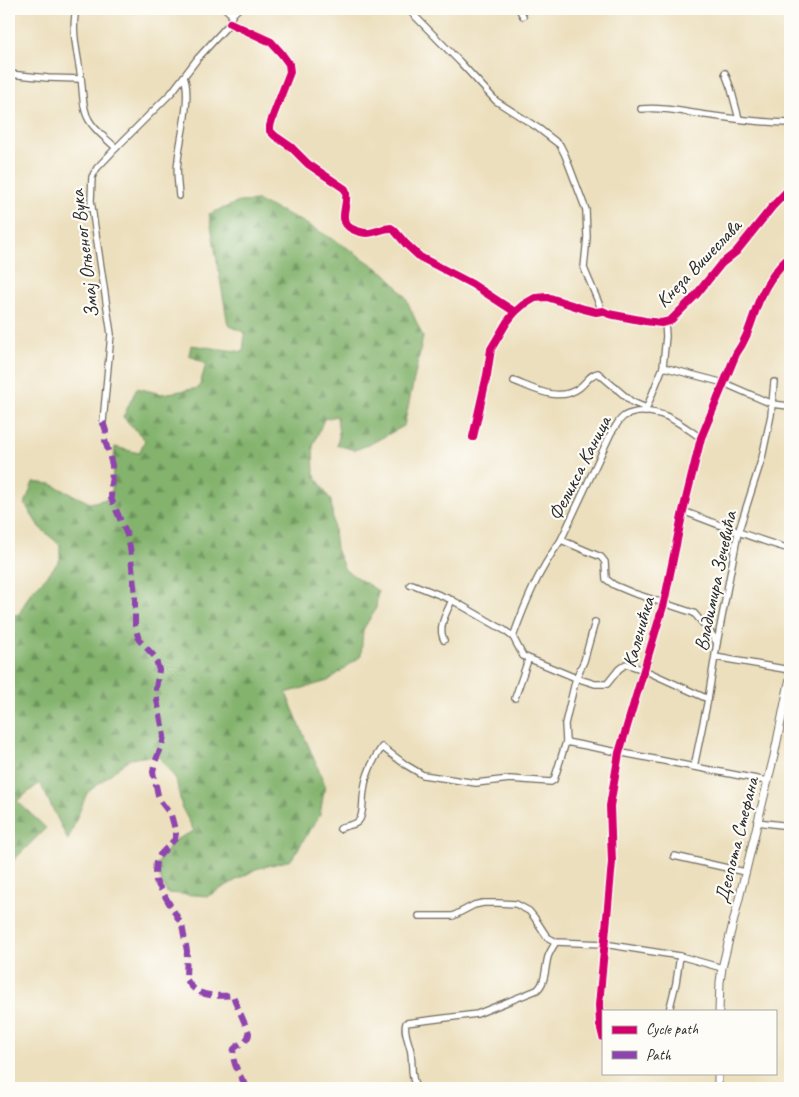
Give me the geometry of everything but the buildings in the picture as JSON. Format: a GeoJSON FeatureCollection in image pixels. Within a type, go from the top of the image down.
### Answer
{"type":"FeatureCollection","features":[{"type":"Feature","properties":{"kind":"main road","name":"Деспота Стефана"},"geometry":{"type":"LineString","coordinates":[[719,1010],[722,968],[768,781],[790,678]]}},
{"type":"Feature","properties":{"kind":"main road"},"geometry":{"type":"LineString","coordinates":[[718,1074],[718,1088]]}},
{"type":"Feature","properties":{"kind":"street"},"geometry":{"type":"LineString","coordinates":[[76,9],[74,21],[75,37],[83,100],[88,119],[116,148]]}},
{"type":"Feature","properties":{"kind":"street"},"geometry":{"type":"LineString","coordinates":[[226,9],[232,15],[238,9]]}},
{"type":"Feature","properties":{"kind":"street"},"geometry":{"type":"LineString","coordinates":[[406,9],[460,62],[496,102],[538,128],[560,145],[586,210],[588,237],[584,268],[604,311]]}},
{"type":"Feature","properties":{"kind":"street"},"geometry":{"type":"LineString","coordinates":[[519,9],[523,16]]}},
{"type":"Feature","properties":{"kind":"street","name":"Змај Огњеног Вука"},"geometry":{"type":"LineString","coordinates":[[103,422],[111,334],[91,201],[93,174],[172,92],[198,58],[230,23],[232,15]]}},
{"type":"Feature","properties":{"kind":"street"},"geometry":{"type":"LineString","coordinates":[[230,23],[271,42],[282,53],[289,64],[290,72],[273,116],[270,131],[274,136],[291,147],[308,164],[345,189],[347,195],[343,217],[348,227],[357,232],[365,233],[391,228],[420,257],[472,284],[514,312]]}},
{"type":"Feature","properties":{"kind":"street"},"geometry":{"type":"LineString","coordinates":[[725,73],[739,119]]}},
{"type":"Feature","properties":{"kind":"street"},"geometry":{"type":"LineString","coordinates":[[9,74],[81,79]]}},
{"type":"Feature","properties":{"kind":"street"},"geometry":{"type":"LineString","coordinates":[[179,196],[177,163],[186,105],[186,83],[184,77]]}},
{"type":"Feature","properties":{"kind":"street"},"geometry":{"type":"LineString","coordinates":[[641,109],[669,109],[739,119],[790,123]]}},
{"type":"Feature","properties":{"kind":"street","name":"Кнеза Вишеслава"},"geometry":{"type":"LineString","coordinates":[[474,437],[492,349],[514,312],[535,298],[547,297],[596,312],[604,311],[609,314],[645,321],[661,323],[674,318],[721,264],[736,252],[772,207],[790,188]]}},
{"type":"Feature","properties":{"kind":"street","name":"Каленићка"},"geometry":{"type":"LineString","coordinates":[[602,1033],[599,1005],[612,862],[610,806],[619,753],[664,603],[700,438],[736,354],[743,344],[758,303],[778,268],[790,258]]}},
{"type":"Feature","properties":{"kind":"street"},"geometry":{"type":"LineString","coordinates":[[646,410],[663,367],[666,336],[665,322]]}},
{"type":"Feature","properties":{"kind":"street"},"geometry":{"type":"LineString","coordinates":[[663,367],[724,383],[772,404],[789,406]]}},
{"type":"Feature","properties":{"kind":"street"},"geometry":{"type":"LineString","coordinates":[[514,381],[543,392],[565,394],[575,391],[594,374],[598,373],[632,402],[646,410],[670,418],[700,438]]}},
{"type":"Feature","properties":{"kind":"street","name":"Владимира Зечевића"},"geometry":{"type":"LineString","coordinates":[[694,767],[738,532],[762,458],[774,382]]}},
{"type":"Feature","properties":{"kind":"street","name":"Феликса Каница"},"geometry":{"type":"LineString","coordinates":[[513,637],[537,578],[561,540],[611,433],[622,418],[628,414],[646,410]]}},
{"type":"Feature","properties":{"kind":"street"},"geometry":{"type":"LineString","coordinates":[[683,511],[767,543],[790,549]]}},
{"type":"Feature","properties":{"kind":"street"},"geometry":{"type":"LineString","coordinates":[[561,540],[601,557],[605,562],[606,579],[614,585],[694,613],[717,643]]}},
{"type":"Feature","properties":{"kind":"street"},"geometry":{"type":"LineString","coordinates":[[410,585],[412,584],[452,600],[504,630],[513,637],[523,656],[528,660],[595,684],[608,684],[619,669],[626,664],[644,670],[708,699]]}},
{"type":"Feature","properties":{"kind":"street"},"geometry":{"type":"LineString","coordinates":[[444,640],[441,631],[452,600]]}},
{"type":"Feature","properties":{"kind":"street"},"geometry":{"type":"LineString","coordinates":[[340,829],[342,826],[357,823],[360,820],[364,788],[373,763],[382,747],[423,775],[476,783],[510,779],[551,782],[554,780],[566,742],[565,724],[576,678],[584,661],[595,622]]}},
{"type":"Feature","properties":{"kind":"street"},"geometry":{"type":"LineString","coordinates":[[715,657],[790,670]]}},
{"type":"Feature","properties":{"kind":"street"},"geometry":{"type":"LineString","coordinates":[[514,698],[528,660]]}},
{"type":"Feature","properties":{"kind":"street"},"geometry":{"type":"LineString","coordinates":[[566,742],[768,781]]}},
{"type":"Feature","properties":{"kind":"street"},"geometry":{"type":"LineString","coordinates":[[758,822],[790,826]]}},
{"type":"Feature","properties":{"kind":"street"},"geometry":{"type":"LineString","coordinates":[[674,856],[745,872]]}},
{"type":"Feature","properties":{"kind":"street"},"geometry":{"type":"LineString","coordinates":[[419,916],[453,916],[474,905],[483,903],[516,904],[529,911],[547,937],[556,942],[604,944],[680,956],[722,968]]}},
{"type":"Feature","properties":{"kind":"street"},"geometry":{"type":"LineString","coordinates":[[416,1088],[411,1076],[411,1052],[405,1028],[406,1023],[478,1014],[540,989],[548,958],[556,942]]}},
{"type":"Feature","properties":{"kind":"street"},"geometry":{"type":"LineString","coordinates":[[669,1010],[680,956]]}},
{"type":"Feature","properties":{"kind":"green space"},"geometry":{"type":"Polygon","coordinates":[[[258,201],[296,218],[343,245],[386,274],[405,296],[423,337],[404,426],[355,450],[337,445],[339,436],[337,416],[324,419],[313,446],[314,474],[331,501],[336,549],[345,570],[378,591],[376,608],[363,630],[361,656],[328,681],[286,693],[325,785],[320,815],[291,860],[256,869],[208,896],[167,893],[155,867],[173,841],[194,831],[182,808],[176,779],[157,755],[129,759],[87,793],[68,840],[40,783],[17,801],[46,828],[14,860],[9,869],[9,616],[19,614],[31,592],[60,560],[60,545],[39,527],[25,504],[33,482],[51,484],[90,503],[111,498],[115,447],[139,453],[145,440],[123,417],[137,388],[162,394],[199,388],[206,364],[189,355],[191,345],[243,352],[245,333],[228,325],[209,214],[239,202],[258,201]]]}},
{"type":"Feature","properties":{"kind":"marked path"},"geometry":{"type":"LineString","coordinates":[[103,422],[106,431],[105,440],[112,465],[111,498],[127,535],[130,547],[135,596],[135,626],[139,640],[155,657],[159,670],[156,688],[164,736],[153,772],[158,795],[171,815],[176,833],[175,839],[158,857],[155,871],[156,881],[182,925],[187,951],[186,978],[190,984],[194,989],[213,996],[233,995],[249,1033],[246,1040],[234,1049],[233,1054],[237,1069],[247,1088]]}},
{"type":"Feature","properties":{"kind":"cycle path"},"geometry":{"type":"LineString","coordinates":[[230,23],[271,42],[289,64],[290,72],[273,116],[270,131],[291,147],[308,164],[345,189],[344,216],[347,225],[352,229],[365,233],[391,228],[420,257],[472,284],[515,312]]}},
{"type":"Feature","properties":{"kind":"cycle path"},"geometry":{"type":"LineString","coordinates":[[473,437],[491,349],[507,322],[523,305],[535,298],[547,297],[596,312],[603,311],[609,314],[661,323],[670,321],[696,295],[721,264],[736,252],[772,207],[790,188]]}},
{"type":"Feature","properties":{"kind":"cycle path"},"geometry":{"type":"LineString","coordinates":[[602,1033],[599,1005],[612,862],[610,806],[619,753],[664,603],[683,511],[701,438],[736,354],[746,337],[763,293],[770,279],[790,257]]}}]}
